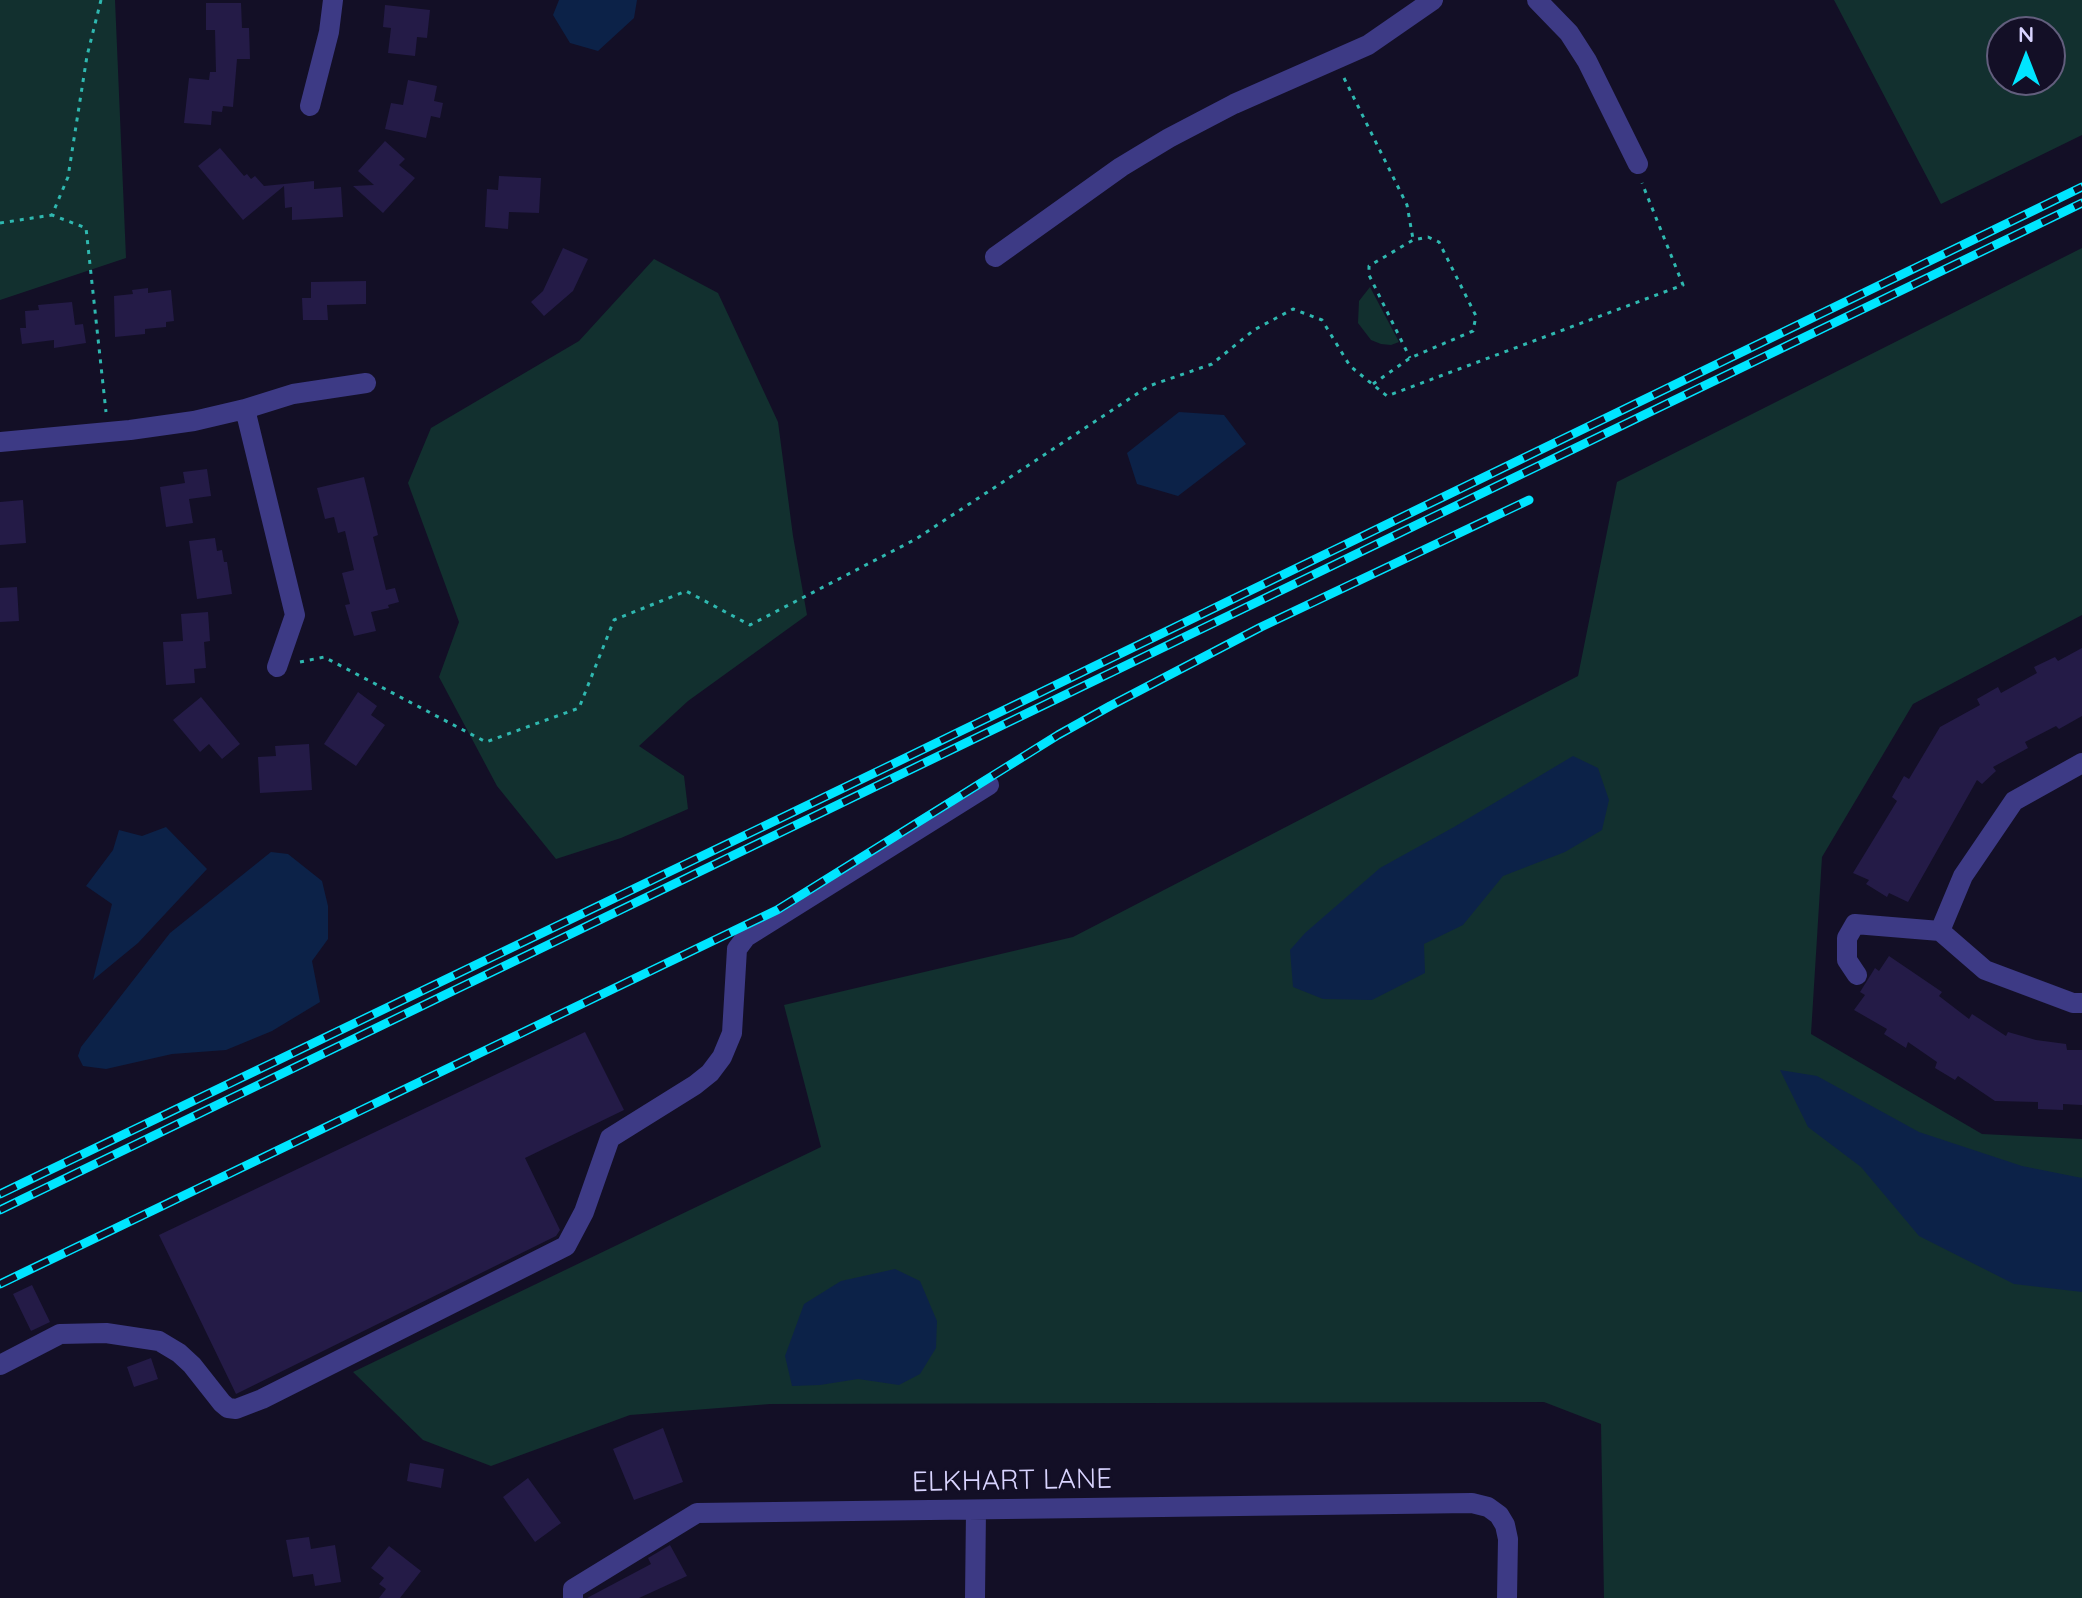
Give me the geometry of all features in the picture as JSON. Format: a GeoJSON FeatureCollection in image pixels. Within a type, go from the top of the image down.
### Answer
{"type":"FeatureCollection","features":[{"type":"Feature","properties":{"kind":"street"},"geometry":{"type":"LineString","coordinates":[[310,106],[329,32],[333,0]]}},
{"type":"Feature","properties":{"kind":"street"},"geometry":{"type":"LineString","coordinates":[[995,257],[1121,167],[1169,138],[1234,104],[1368,45],[1433,0]]}},
{"type":"Feature","properties":{"kind":"street"},"geometry":{"type":"LineString","coordinates":[[1537,0],[1569,33],[1581,52],[1638,164]]}},
{"type":"Feature","properties":{"kind":"street"},"geometry":{"type":"LineString","coordinates":[[0,442],[194,421],[293,394],[366,383]]}},
{"type":"Feature","properties":{"kind":"street"},"geometry":{"type":"LineString","coordinates":[[245,409],[295,615],[277,667]]}},
{"type":"Feature","properties":{"kind":"street"},"geometry":{"type":"LineString","coordinates":[[1940,931],[1963,876],[2014,801],[2082,763]]}},
{"type":"Feature","properties":{"kind":"street"},"geometry":{"type":"LineString","coordinates":[[0,1365],[60,1334],[106,1333],[159,1341],[192,1365],[228,1408],[245,1407],[566,1246],[584,1212],[610,1138],[621,1128],[695,1085],[710,1073],[722,1057],[732,1033],[737,949],[746,937],[989,785]]}},
{"type":"Feature","properties":{"kind":"street"},"geometry":{"type":"LineString","coordinates":[[1857,975],[1847,960],[1847,938],[1855,924],[1940,931],[1985,970],[2073,1003],[2082,1003]]}},
{"type":"Feature","properties":{"kind":"street","name":"ELKHART LANE"},"geometry":{"type":"LineString","coordinates":[[573,1593],[697,1513],[1472,1503],[1488,1507],[1499,1515],[1505,1525],[1508,1539],[1507,1598]]}},
{"type":"Feature","properties":{"kind":"street"},"geometry":{"type":"LineString","coordinates":[[975,1598],[976,1510]]}},
{"type":"Feature","properties":{"kind":"path"},"geometry":{"type":"LineString","coordinates":[[52,215],[68,177],[87,56],[101,0]]}},
{"type":"Feature","properties":{"kind":"path"},"geometry":{"type":"LineString","coordinates":[[1336,60],[1407,205],[1413,240]]}},
{"type":"Feature","properties":{"kind":"path"},"geometry":{"type":"LineString","coordinates":[[277,667],[324,657],[486,742],[579,708],[614,620],[686,591],[750,625],[916,539],[1149,386],[1212,364],[1254,330],[1293,309],[1322,320],[1350,366],[1387,396],[1683,285],[1646,196],[1638,164]]}},
{"type":"Feature","properties":{"kind":"path"},"geometry":{"type":"LineString","coordinates":[[0,223],[52,215],[86,228],[109,432]]}},
{"type":"Feature","properties":{"kind":"path"},"geometry":{"type":"LineString","coordinates":[[1373,384],[1410,358],[1473,331],[1476,316],[1439,242],[1428,237],[1413,240],[1369,266],[1369,275],[1410,358]]}},
{"type":"Feature","properties":{"kind":"green space"},"geometry":{"type":"Polygon","coordinates":[[[0,0],[115,0],[126,258],[0,300],[0,0]]]}},
{"type":"Feature","properties":{"kind":"green space"},"geometry":{"type":"Polygon","coordinates":[[[1834,0],[2082,0],[2082,135],[1941,204],[1834,0]]]}},
{"type":"Feature","properties":{"kind":"green space"},"geometry":{"type":"Polygon","coordinates":[[[2082,248],[2082,615],[1913,704],[1822,857],[1811,1034],[1982,1134],[2082,1139],[2082,1598],[1604,1598],[1601,1424],[1544,1402],[770,1404],[630,1415],[491,1466],[423,1440],[353,1372],[821,1147],[784,1005],[1073,937],[1578,676],[1617,482],[2082,248]]]}},
{"type":"Feature","properties":{"kind":"green space"},"geometry":{"type":"Polygon","coordinates":[[[654,259],[718,293],[778,422],[807,615],[688,701],[639,746],[684,776],[688,809],[621,838],[556,859],[497,786],[439,677],[459,622],[408,483],[431,428],[579,341],[654,259]]]}},
{"type":"Feature","properties":{"kind":"green space"},"geometry":{"type":"Polygon","coordinates":[[[1370,287],[1399,342],[1391,345],[1371,340],[1358,323],[1359,301],[1370,287]]]}},
{"type":"Feature","properties":{"kind":"water"},"geometry":{"type":"Polygon","coordinates":[[[559,0],[637,0],[634,18],[598,51],[570,43],[553,15],[559,0]]]}},
{"type":"Feature","properties":{"kind":"water"},"geometry":{"type":"Polygon","coordinates":[[[1179,412],[1224,415],[1246,444],[1178,496],[1137,484],[1127,453],[1179,412]]]}},
{"type":"Feature","properties":{"kind":"water"},"geometry":{"type":"Polygon","coordinates":[[[1573,756],[1598,768],[1609,800],[1602,830],[1565,852],[1503,876],[1463,925],[1424,944],[1425,973],[1372,1000],[1323,999],[1293,987],[1290,950],[1305,933],[1380,868],[1573,756]]]}},
{"type":"Feature","properties":{"kind":"water"},"geometry":{"type":"Polygon","coordinates":[[[166,827],[207,869],[138,943],[93,980],[112,904],[86,886],[113,850],[119,830],[142,836],[166,827]]]}},
{"type":"Feature","properties":{"kind":"water"},"geometry":{"type":"Polygon","coordinates":[[[271,852],[288,854],[322,881],[328,906],[328,939],[312,961],[320,1002],[272,1031],[226,1050],[172,1054],[106,1069],[83,1066],[78,1056],[81,1047],[170,933],[271,852]]]}},
{"type":"Feature","properties":{"kind":"water"},"geometry":{"type":"Polygon","coordinates":[[[1780,1070],[1817,1076],[1919,1132],[2022,1166],[2082,1178],[2082,1292],[2014,1284],[1919,1236],[1861,1167],[1808,1127],[1780,1070]]]}},
{"type":"Feature","properties":{"kind":"water"},"geometry":{"type":"Polygon","coordinates":[[[895,1269],[920,1281],[937,1321],[936,1348],[920,1374],[899,1385],[858,1379],[792,1386],[785,1356],[804,1304],[841,1281],[895,1269]]]}},
{"type":"Feature","properties":{"kind":"building"},"geometry":{"type":"Polygon","coordinates":[[[206,3],[241,3],[242,28],[249,28],[250,59],[237,59],[233,107],[223,106],[222,112],[212,111],[211,125],[184,123],[189,78],[209,80],[210,72],[216,72],[215,30],[206,30],[206,3]]]}},
{"type":"Feature","properties":{"kind":"building"},"geometry":{"type":"Polygon","coordinates":[[[385,5],[430,10],[427,38],[417,37],[415,56],[388,53],[391,28],[383,27],[385,5]]]}},
{"type":"Feature","properties":{"kind":"building"},"geometry":{"type":"Polygon","coordinates":[[[408,80],[437,86],[434,101],[443,103],[440,118],[431,116],[426,138],[385,129],[391,103],[403,105],[408,80]]]}},
{"type":"Feature","properties":{"kind":"building"},"geometry":{"type":"Polygon","coordinates":[[[385,141],[405,159],[399,165],[415,178],[383,213],[353,186],[374,185],[358,171],[385,141]]]}},
{"type":"Feature","properties":{"kind":"building"},"geometry":{"type":"Polygon","coordinates":[[[220,148],[244,176],[247,174],[251,179],[255,176],[264,186],[314,181],[314,189],[341,187],[343,217],[292,220],[292,207],[285,208],[284,186],[243,220],[198,166],[220,148]]]}},
{"type":"Feature","properties":{"kind":"building"},"geometry":{"type":"Polygon","coordinates":[[[499,176],[541,178],[539,213],[509,212],[508,229],[485,227],[487,189],[498,190],[499,176]]]}},
{"type":"Feature","properties":{"kind":"building"},"geometry":{"type":"Polygon","coordinates":[[[563,248],[588,259],[573,291],[544,316],[531,302],[543,291],[563,248]]]}},
{"type":"Feature","properties":{"kind":"building"},"geometry":{"type":"Polygon","coordinates":[[[366,281],[366,304],[327,305],[328,320],[303,320],[302,298],[311,298],[311,282],[366,281]]]}},
{"type":"Feature","properties":{"kind":"building"},"geometry":{"type":"Polygon","coordinates":[[[148,288],[148,293],[171,290],[174,321],[166,322],[166,327],[145,329],[145,334],[115,337],[114,296],[133,294],[132,290],[148,288]]]}},
{"type":"Feature","properties":{"kind":"building"},"geometry":{"type":"Polygon","coordinates":[[[72,302],[75,325],[83,324],[86,343],[54,348],[54,340],[22,344],[20,328],[26,328],[25,311],[39,310],[38,305],[72,302]]]}},
{"type":"Feature","properties":{"kind":"building"},"geometry":{"type":"Polygon","coordinates":[[[207,469],[211,496],[189,499],[193,523],[166,527],[160,487],[185,483],[183,472],[207,469]]]}},
{"type":"Feature","properties":{"kind":"building"},"geometry":{"type":"Polygon","coordinates":[[[364,477],[378,535],[373,537],[386,590],[395,588],[399,602],[371,612],[376,631],[354,636],[345,605],[350,604],[342,573],[354,570],[345,531],[338,533],[334,517],[325,519],[317,488],[364,477]]]}},
{"type":"Feature","properties":{"kind":"building"},"geometry":{"type":"Polygon","coordinates":[[[23,500],[26,543],[0,545],[0,502],[23,500]]]}},
{"type":"Feature","properties":{"kind":"building"},"geometry":{"type":"Polygon","coordinates":[[[215,538],[217,551],[222,550],[224,562],[227,562],[232,594],[197,599],[189,541],[215,538]]]}},
{"type":"Feature","properties":{"kind":"building"},"geometry":{"type":"Polygon","coordinates":[[[17,587],[19,621],[0,622],[0,588],[17,587]]]}},
{"type":"Feature","properties":{"kind":"building"},"geometry":{"type":"Polygon","coordinates":[[[208,612],[210,641],[204,642],[206,668],[194,669],[195,683],[166,685],[163,642],[183,641],[181,614],[208,612]]]}},
{"type":"Feature","properties":{"kind":"building"},"geometry":{"type":"Polygon","coordinates":[[[2082,648],[2082,716],[2025,742],[2028,748],[1993,767],[1996,771],[1982,784],[1977,780],[1908,902],[1889,893],[1887,897],[1866,884],[1869,880],[1853,873],[1897,801],[1892,797],[1904,776],[1909,779],[1940,727],[1980,705],[1977,699],[1998,687],[2001,693],[2037,673],[2034,667],[2055,657],[2058,661],[2082,648]]]}},
{"type":"Feature","properties":{"kind":"building"},"geometry":{"type":"Polygon","coordinates":[[[358,692],[377,706],[371,715],[385,725],[356,766],[324,744],[358,692]]]}},
{"type":"Feature","properties":{"kind":"building"},"geometry":{"type":"Polygon","coordinates":[[[201,697],[240,744],[222,759],[209,744],[200,752],[173,720],[201,697]]]}},
{"type":"Feature","properties":{"kind":"building"},"geometry":{"type":"Polygon","coordinates":[[[309,744],[312,790],[260,793],[258,757],[276,756],[275,746],[309,744]]]}},
{"type":"Feature","properties":{"kind":"building"},"geometry":{"type":"Polygon","coordinates":[[[1889,956],[1942,992],[1939,996],[1969,1019],[1972,1014],[2006,1036],[2008,1032],[2066,1044],[2067,1050],[2082,1050],[2082,1105],[2063,1104],[2063,1110],[2038,1109],[2038,1102],[1995,1101],[1958,1076],[1955,1080],[1935,1068],[1937,1062],[1908,1042],[1906,1048],[1884,1034],[1887,1029],[1854,1010],[1865,995],[1860,992],[1875,968],[1879,971],[1889,956]]]}},
{"type":"Feature","properties":{"kind":"building"},"geometry":{"type":"Polygon","coordinates":[[[585,1032],[624,1110],[525,1158],[560,1230],[556,1236],[236,1394],[159,1235],[585,1032]]]}},
{"type":"Feature","properties":{"kind":"building"},"geometry":{"type":"Polygon","coordinates":[[[32,1285],[50,1322],[31,1331],[13,1294],[32,1285]]]}},
{"type":"Feature","properties":{"kind":"building"},"geometry":{"type":"Polygon","coordinates":[[[151,1358],[158,1379],[134,1387],[127,1367],[151,1358]]]}},
{"type":"Feature","properties":{"kind":"building"},"geometry":{"type":"Polygon","coordinates":[[[663,1428],[683,1482],[634,1500],[613,1449],[663,1428]]]}},
{"type":"Feature","properties":{"kind":"building"},"geometry":{"type":"Polygon","coordinates":[[[410,1463],[444,1469],[441,1488],[407,1481],[410,1463]]]}},
{"type":"Feature","properties":{"kind":"building"},"geometry":{"type":"Polygon","coordinates":[[[528,1478],[561,1523],[535,1542],[503,1497],[528,1478]]]}},
{"type":"Feature","properties":{"kind":"building"},"geometry":{"type":"Polygon","coordinates":[[[309,1537],[311,1549],[335,1545],[341,1582],[315,1586],[313,1574],[293,1577],[286,1540],[309,1537]]]}},
{"type":"Feature","properties":{"kind":"building"},"geometry":{"type":"Polygon","coordinates":[[[670,1545],[687,1576],[639,1598],[587,1598],[651,1564],[648,1558],[670,1545]]]}},
{"type":"Feature","properties":{"kind":"building"},"geometry":{"type":"Polygon","coordinates":[[[389,1546],[421,1571],[400,1598],[379,1598],[386,1589],[379,1584],[384,1578],[371,1568],[389,1546]]]}},
{"type":"Feature","properties":{"kind":"railway"},"geometry":{"type":"LineString","coordinates":[[0,1194],[2082,187]]}},
{"type":"Feature","properties":{"kind":"railway"},"geometry":{"type":"LineString","coordinates":[[0,1210],[2082,203]]}},
{"type":"Feature","properties":{"kind":"railway"},"geometry":{"type":"LineString","coordinates":[[0,1284],[777,910],[1058,735],[1110,706],[1261,627],[1529,500]]}}]}
